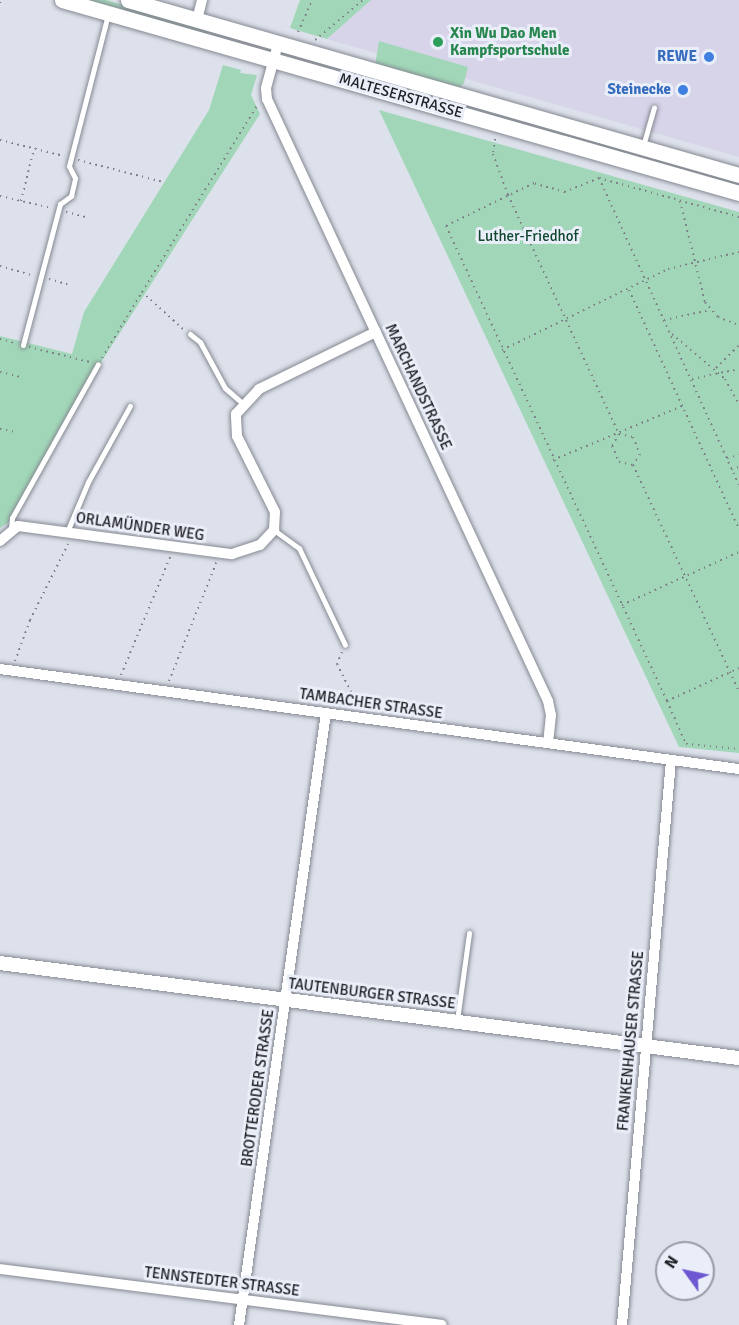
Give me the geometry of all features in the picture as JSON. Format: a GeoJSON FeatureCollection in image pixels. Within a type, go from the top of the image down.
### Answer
{"type":"FeatureCollection","features":[{"type":"Feature","properties":{"kind":"main road","name":"MALTESERSTRASSE"},"geometry":{"type":"LineString","coordinates":[[62,0],[274,60],[498,131],[638,164],[739,193]]}},
{"type":"Feature","properties":{"kind":"main road","name":"MALTESERSTRASSE"},"geometry":{"type":"LineString","coordinates":[[128,0],[739,175]]}},
{"type":"Feature","properties":{"kind":"main road"},"geometry":{"type":"LineString","coordinates":[[498,131],[504,108]]}},
{"type":"Feature","properties":{"kind":"main road"},"geometry":{"type":"LineString","coordinates":[[638,164],[643,148]]}},
{"type":"Feature","properties":{"kind":"street"},"geometry":{"type":"LineString","coordinates":[[196,20],[202,0]]}},
{"type":"Feature","properties":{"kind":"street","name":"MARCHANDSTRASSE"},"geometry":{"type":"LineString","coordinates":[[278,44],[267,99],[548,701],[551,715],[548,743]]}},
{"type":"Feature","properties":{"kind":"street"},"geometry":{"type":"LineString","coordinates":[[274,530],[274,512],[236,432],[236,414],[242,403],[259,388],[376,332]]}},
{"type":"Feature","properties":{"kind":"street","name":"ORLAMÜNDER WEG"},"geometry":{"type":"LineString","coordinates":[[11,529],[18,526],[69,536],[232,554],[260,544],[274,530]]}},
{"type":"Feature","properties":{"kind":"street"},"geometry":{"type":"LineString","coordinates":[[0,541],[11,529]]}},
{"type":"Feature","properties":{"kind":"street","name":"TAMBACHER STRASSE"},"geometry":{"type":"LineString","coordinates":[[0,669],[739,768]]}},
{"type":"Feature","properties":{"kind":"street","name":"BROTTERODER STRASSE"},"geometry":{"type":"LineString","coordinates":[[239,1325],[326,713]]}},
{"type":"Feature","properties":{"kind":"street","name":"FRANKENHAUSER STRASSE"},"geometry":{"type":"LineString","coordinates":[[622,1325],[671,760]]}},
{"type":"Feature","properties":{"kind":"street","name":"TAUTENBURGER STRASSE"},"geometry":{"type":"LineString","coordinates":[[0,963],[739,1058]]}},
{"type":"Feature","properties":{"kind":"street","name":"TENNSTEDTER STRASSE"},"geometry":{"type":"LineString","coordinates":[[0,1269],[441,1325]]}},
{"type":"Feature","properties":{"kind":"lane"},"geometry":{"type":"LineString","coordinates":[[22,345],[58,210],[70,196],[75,178],[69,166],[109,14]]}},
{"type":"Feature","properties":{"kind":"lane"},"geometry":{"type":"LineString","coordinates":[[643,148],[654,108]]}},
{"type":"Feature","properties":{"kind":"lane"},"geometry":{"type":"LineString","coordinates":[[190,334],[200,342],[225,388],[242,403]]}},
{"type":"Feature","properties":{"kind":"lane"},"geometry":{"type":"LineString","coordinates":[[11,529],[12,518],[98,364]]}},
{"type":"Feature","properties":{"kind":"lane"},"geometry":{"type":"LineString","coordinates":[[69,536],[88,482],[130,406]]}},
{"type":"Feature","properties":{"kind":"lane"},"geometry":{"type":"LineString","coordinates":[[274,530],[299,548],[345,645]]}},
{"type":"Feature","properties":{"kind":"lane"},"geometry":{"type":"LineString","coordinates":[[456,1022],[469,933]]}},
{"type":"Feature","properties":{"kind":"path"},"geometry":{"type":"LineString","coordinates":[[298,32],[312,0]]}},
{"type":"Feature","properties":{"kind":"path"},"geometry":{"type":"LineString","coordinates":[[321,36],[363,0]]}},
{"type":"Feature","properties":{"kind":"path"},"geometry":{"type":"LineString","coordinates":[[0,340],[98,364],[258,104]]}},
{"type":"Feature","properties":{"kind":"path"},"geometry":{"type":"LineString","coordinates":[[498,131],[493,154],[508,195],[619,434]]}},
{"type":"Feature","properties":{"kind":"path"},"geometry":{"type":"LineString","coordinates":[[0,140],[163,182]]}},
{"type":"Feature","properties":{"kind":"path"},"geometry":{"type":"LineString","coordinates":[[21,201],[34,149]]}},
{"type":"Feature","properties":{"kind":"path"},"geometry":{"type":"LineString","coordinates":[[599,178],[739,485]]}},
{"type":"Feature","properties":{"kind":"path"},"geometry":{"type":"LineString","coordinates":[[739,217],[599,178],[565,192],[534,183],[446,226],[686,744],[739,749]]}},
{"type":"Feature","properties":{"kind":"path"},"geometry":{"type":"LineString","coordinates":[[0,196],[86,217]]}},
{"type":"Feature","properties":{"kind":"path"},"geometry":{"type":"LineString","coordinates":[[680,201],[700,291],[710,310],[724,322],[739,325]]}},
{"type":"Feature","properties":{"kind":"path"},"geometry":{"type":"LineString","coordinates":[[502,350],[646,280],[693,261],[739,252]]}},
{"type":"Feature","properties":{"kind":"path"},"geometry":{"type":"LineString","coordinates":[[629,290],[739,529]]}},
{"type":"Feature","properties":{"kind":"path"},"geometry":{"type":"LineString","coordinates":[[142,292],[190,334]]}},
{"type":"Feature","properties":{"kind":"path"},"geometry":{"type":"LineString","coordinates":[[664,320],[710,310]]}},
{"type":"Feature","properties":{"kind":"path"},"geometry":{"type":"LineString","coordinates":[[669,331],[681,346],[719,373],[739,404]]}},
{"type":"Feature","properties":{"kind":"path"},"geometry":{"type":"LineString","coordinates":[[715,369],[739,345]]}},
{"type":"Feature","properties":{"kind":"path"},"geometry":{"type":"LineString","coordinates":[[691,379],[739,369]]}},
{"type":"Feature","properties":{"kind":"path"},"geometry":{"type":"LineString","coordinates":[[0,372],[22,377]]}},
{"type":"Feature","properties":{"kind":"path"},"geometry":{"type":"LineString","coordinates":[[553,460],[682,406]]}},
{"type":"Feature","properties":{"kind":"path"},"geometry":{"type":"LineString","coordinates":[[0,429],[15,432]]}},
{"type":"Feature","properties":{"kind":"path"},"geometry":{"type":"LineString","coordinates":[[619,434],[612,446],[619,462],[633,465]]}},
{"type":"Feature","properties":{"kind":"path"},"geometry":{"type":"LineString","coordinates":[[619,434],[633,437],[640,454],[633,465]]}},
{"type":"Feature","properties":{"kind":"path"},"geometry":{"type":"LineString","coordinates":[[727,458],[739,456]]}},
{"type":"Feature","properties":{"kind":"path"},"geometry":{"type":"LineString","coordinates":[[633,465],[739,691]]}},
{"type":"Feature","properties":{"kind":"path"},"geometry":{"type":"LineString","coordinates":[[731,468],[739,467]]}},
{"type":"Feature","properties":{"kind":"path"},"geometry":{"type":"LineString","coordinates":[[14,664],[30,620],[69,536]]}},
{"type":"Feature","properties":{"kind":"path"},"geometry":{"type":"LineString","coordinates":[[622,605],[739,552]]}},
{"type":"Feature","properties":{"kind":"path"},"geometry":{"type":"LineString","coordinates":[[120,678],[172,553]]}},
{"type":"Feature","properties":{"kind":"path"},"geometry":{"type":"LineString","coordinates":[[168,685],[218,559]]}},
{"type":"Feature","properties":{"kind":"path"},"geometry":{"type":"LineString","coordinates":[[345,645],[337,664],[358,706]]}},
{"type":"Feature","properties":{"kind":"path"},"geometry":{"type":"LineString","coordinates":[[667,701],[739,668]]}},
{"type":"Feature","properties":{"kind":"shaded area"},"geometry":{"type":"Polygon","coordinates":[[[371,0],[739,0],[739,157],[327,39],[371,0]]]}},
{"type":"Feature","properties":{"kind":"green space"},"geometry":{"type":"Polygon","coordinates":[[[83,0],[106,0],[209,30],[207,37],[83,0]]]}},
{"type":"Feature","properties":{"kind":"green space"},"geometry":{"type":"Polygon","coordinates":[[[300,0],[371,0],[327,39],[290,28],[300,0]]]}},
{"type":"Feature","properties":{"kind":"green space"},"geometry":{"type":"Polygon","coordinates":[[[379,41],[468,67],[464,83],[458,89],[375,66],[379,41]]]}},
{"type":"Feature","properties":{"kind":"green space"},"geometry":{"type":"Polygon","coordinates":[[[223,65],[241,70],[240,73],[257,75],[251,95],[260,114],[100,364],[12,520],[0,528],[0,336],[72,354],[84,312],[209,110],[223,65]]]}},
{"type":"Feature","properties":{"kind":"green space","name":"Luther-Friedhof"},"geometry":{"type":"Polygon","coordinates":[[[379,110],[739,212],[739,753],[679,747],[379,110]]]}},
{"type":"Feature","properties":{"kind":"place","name":"Xin Wu Dao Men Kampfsportschule"},"geometry":{"type":"Point","coordinates":[438,42]}},
{"type":"Feature","properties":{"kind":"place","name":"REWE"},"geometry":{"type":"Point","coordinates":[709,57]}},
{"type":"Feature","properties":{"kind":"place","name":"Steinecke"},"geometry":{"type":"Point","coordinates":[683,90]}}]}
